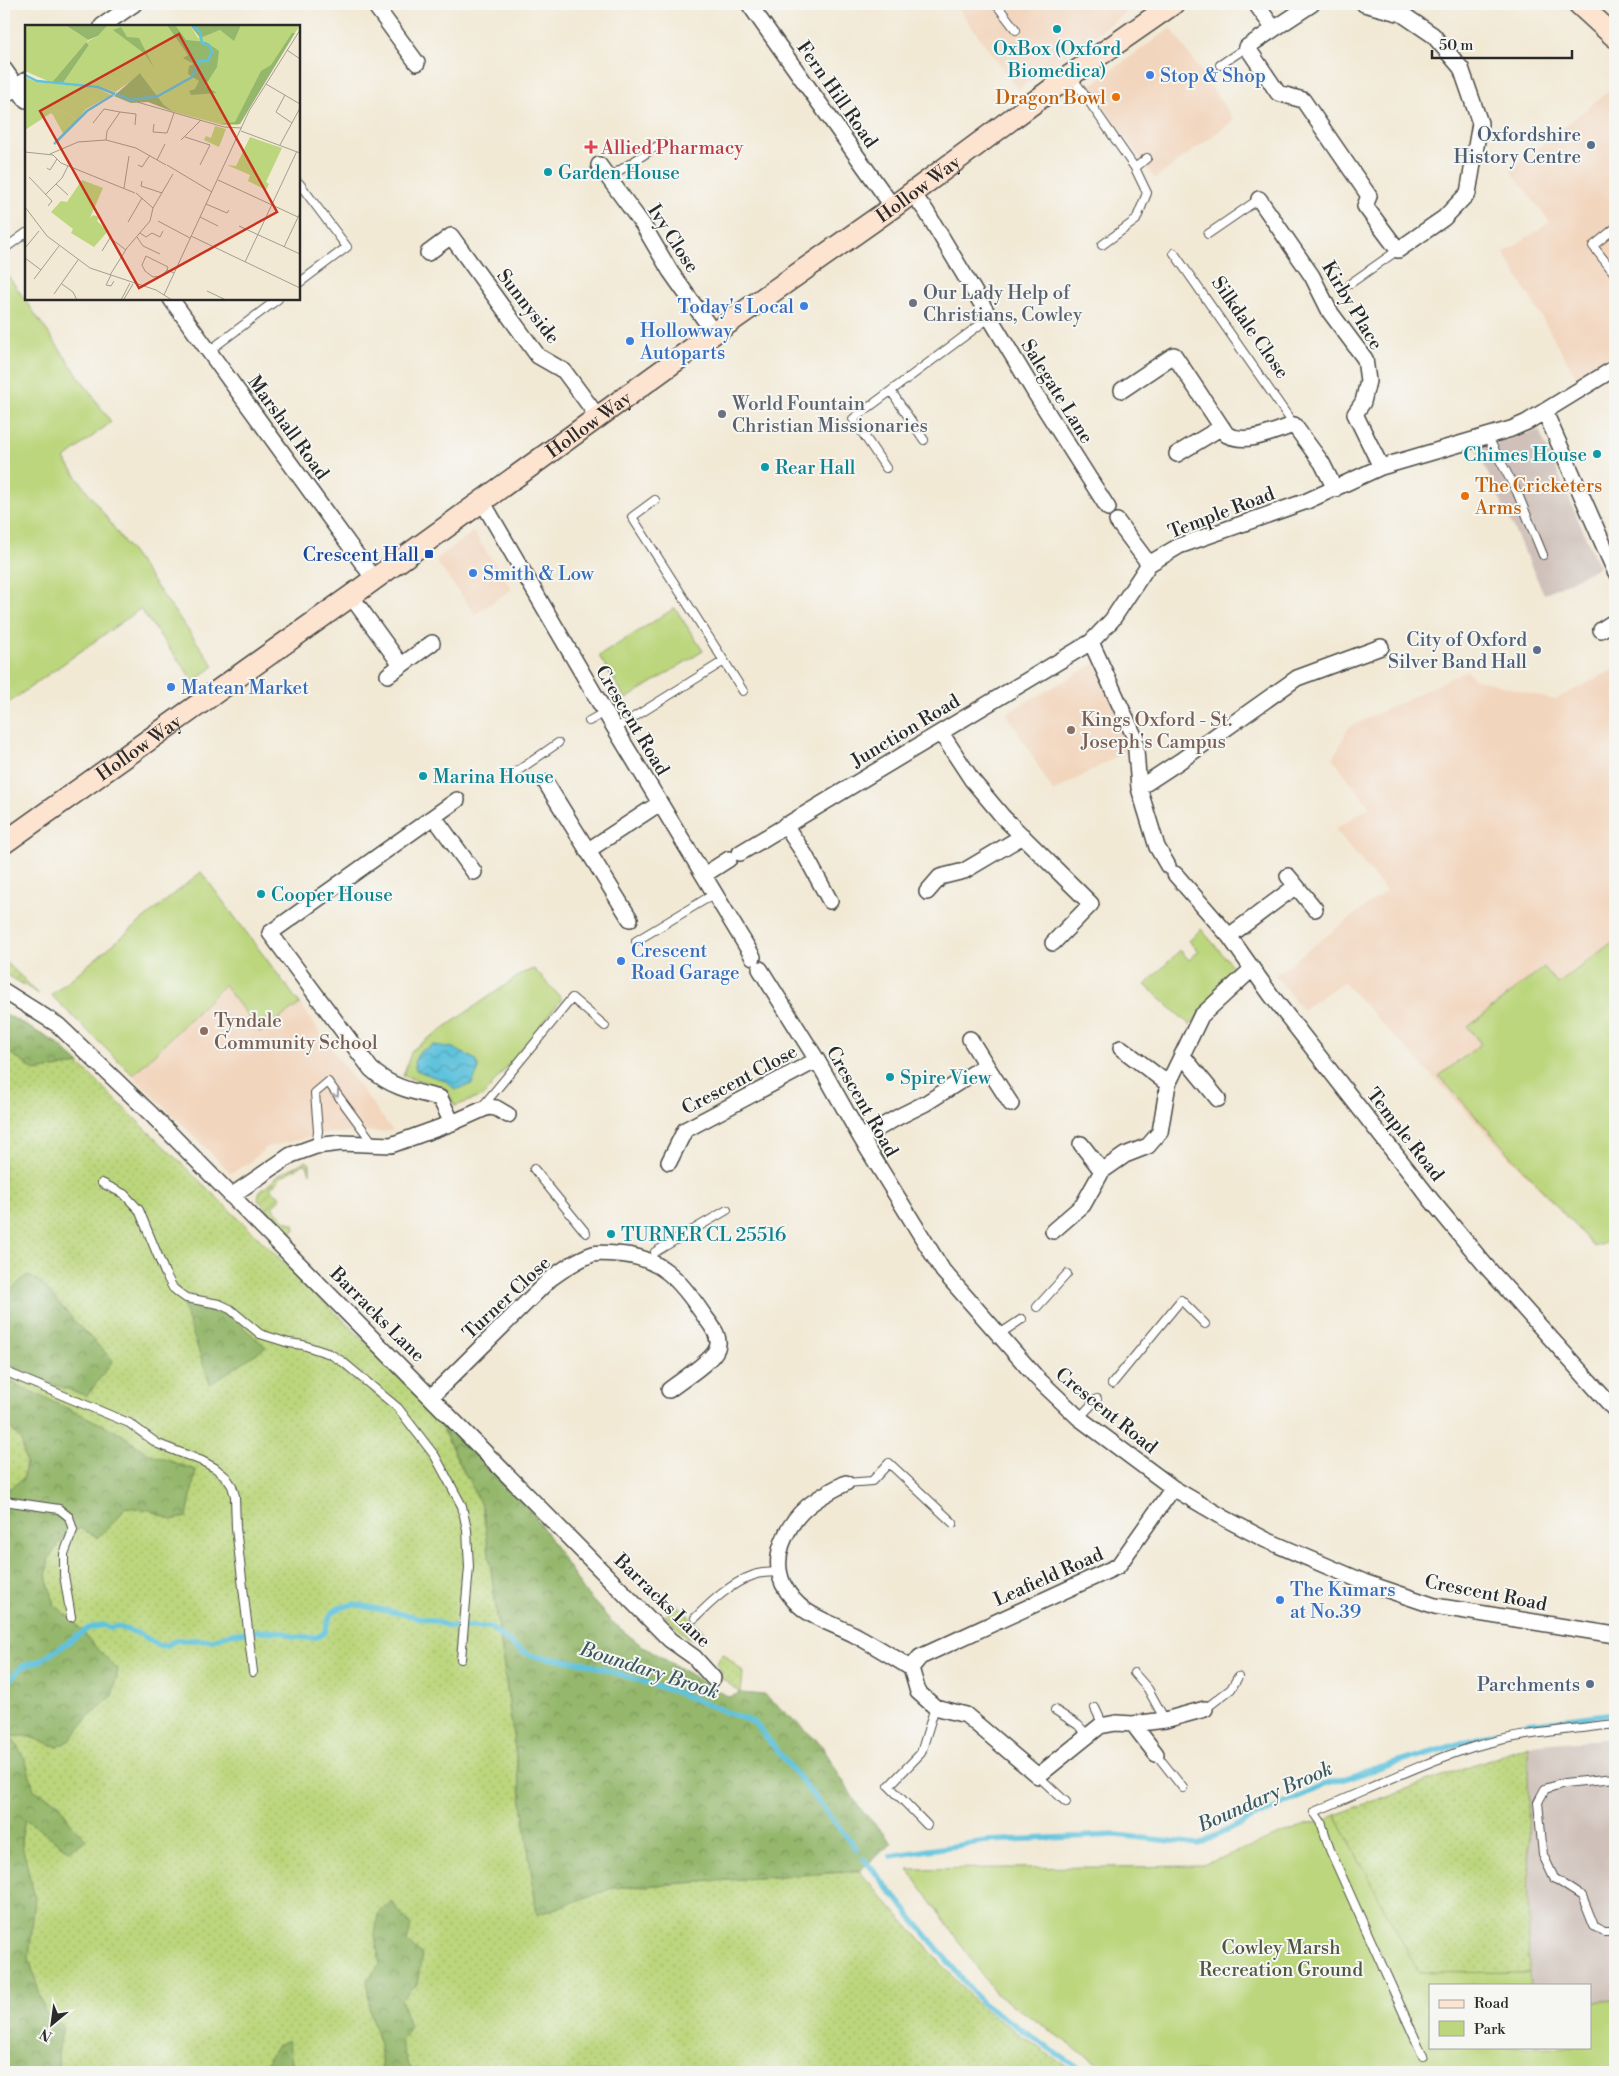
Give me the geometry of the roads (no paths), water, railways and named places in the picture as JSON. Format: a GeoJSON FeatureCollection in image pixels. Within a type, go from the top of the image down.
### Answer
{"type":"FeatureCollection","features":[{"type":"Feature","properties":{"kind":"main road","name":"Hollow Way"},"geometry":{"type":"LineString","coordinates":[[4,843],[894,207],[1071,75],[1173,4]]}},
{"type":"Feature","properties":{"kind":"main road"},"geometry":{"type":"LineString","coordinates":[[1579,4],[1615,37]]}},
{"type":"Feature","properties":{"kind":"street"},"geometry":{"type":"LineString","coordinates":[[103,25],[134,4]]}},
{"type":"Feature","properties":{"kind":"street"},"geometry":{"type":"LineString","coordinates":[[374,4],[417,63]]}},
{"type":"Feature","properties":{"kind":"street","name":"Fern Hill Road"},"geometry":{"type":"LineString","coordinates":[[749,4],[894,207]]}},
{"type":"Feature","properties":{"kind":"street"},"geometry":{"type":"LineString","coordinates":[[1256,4],[1274,29]]}},
{"type":"Feature","properties":{"kind":"street"},"geometry":{"type":"LineString","coordinates":[[1312,4],[1247,47],[1278,93],[1303,100],[1369,196],[1365,206],[1398,250],[1444,218],[1468,193],[1480,123],[1461,68],[1432,35],[1402,14],[1364,4]]}},
{"type":"Feature","properties":{"kind":"street"},"geometry":{"type":"LineString","coordinates":[[4,69],[22,83],[25,96]]}},
{"type":"Feature","properties":{"kind":"street"},"geometry":{"type":"LineString","coordinates":[[4,96],[22,83]]}},
{"type":"Feature","properties":{"kind":"street","name":"Ivy Close"},"geometry":{"type":"LineString","coordinates":[[599,165],[643,225],[670,271],[714,334]]}},
{"type":"Feature","properties":{"kind":"street","name":"Salegate Lane"},"geometry":{"type":"LineString","coordinates":[[912,193],[926,211],[989,318],[1108,508]]}},
{"type":"Feature","properties":{"kind":"street","name":"Kirby Place"},"geometry":{"type":"LineString","coordinates":[[1259,199],[1312,276],[1330,312],[1365,359],[1368,381],[1363,402],[1355,414],[1381,466]]}},
{"type":"Feature","properties":{"kind":"street","name":"Sunnyside"},"geometry":{"type":"LineString","coordinates":[[428,253],[451,236],[538,356],[564,371],[598,417]]}},
{"type":"Feature","properties":{"kind":"street","name":"Marshall Road"},"geometry":{"type":"LineString","coordinates":[[172,300],[374,579]]}},
{"type":"Feature","properties":{"kind":"street"},"geometry":{"type":"LineString","coordinates":[[1122,390],[1174,354],[1228,435],[1236,439],[1249,439],[1294,425]]}},
{"type":"Feature","properties":{"kind":"street","name":"Temple Road"},"geometry":{"type":"LineString","coordinates":[[1615,368],[1545,412],[1511,429],[1381,466],[1307,501],[1179,546],[1150,564],[1112,620],[1091,642],[1135,738],[1139,788],[1157,847],[1171,870],[1230,936],[1252,969],[1432,1201],[1486,1266],[1615,1410]]}},
{"type":"Feature","properties":{"kind":"street"},"geometry":{"type":"LineString","coordinates":[[1545,412],[1615,571]]}},
{"type":"Feature","properties":{"kind":"street","name":"Silkdale Close"},"geometry":{"type":"LineString","coordinates":[[1294,425],[1322,464],[1335,489]]}},
{"type":"Feature","properties":{"kind":"street"},"geometry":{"type":"LineString","coordinates":[[1177,454],[1222,427]]}},
{"type":"Feature","properties":{"kind":"street","name":"Crescent Road"},"geometry":{"type":"LineString","coordinates":[[482,501],[604,712],[817,1060],[861,1138],[943,1271],[1037,1378],[1079,1418],[1173,1488],[1266,1540],[1364,1582],[1435,1606],[1615,1635]]}},
{"type":"Feature","properties":{"kind":"street"},"geometry":{"type":"LineString","coordinates":[[1117,522],[1150,564]]}},
{"type":"Feature","properties":{"kind":"street"},"geometry":{"type":"LineString","coordinates":[[351,596],[401,665]]}},
{"type":"Feature","properties":{"kind":"street"},"geometry":{"type":"LineString","coordinates":[[1601,630],[1615,621]]}},
{"type":"Feature","properties":{"kind":"street","name":"Junction Road"},"geometry":{"type":"LineString","coordinates":[[704,875],[1091,642]]}},
{"type":"Feature","properties":{"kind":"street"},"geometry":{"type":"LineString","coordinates":[[388,675],[432,643]]}},
{"type":"Feature","properties":{"kind":"street"},"geometry":{"type":"LineString","coordinates":[[1139,788],[1180,762],[1297,678],[1380,647]]}},
{"type":"Feature","properties":{"kind":"street"},"geometry":{"type":"LineString","coordinates":[[940,733],[972,780],[1003,818],[1091,904],[1053,943]]}},
{"type":"Feature","properties":{"kind":"street"},"geometry":{"type":"LineString","coordinates":[[546,783],[630,919]]}},
{"type":"Feature","properties":{"kind":"street"},"geometry":{"type":"LineString","coordinates":[[452,1123],[440,1098],[396,1086],[383,1080],[371,1069],[270,933],[457,800]]}},
{"type":"Feature","properties":{"kind":"street"},"geometry":{"type":"LineString","coordinates":[[587,851],[660,803]]}},
{"type":"Feature","properties":{"kind":"street"},"geometry":{"type":"LineString","coordinates":[[434,817],[474,872]]}},
{"type":"Feature","properties":{"kind":"street"},"geometry":{"type":"LineString","coordinates":[[785,825],[805,854],[830,901]]}},
{"type":"Feature","properties":{"kind":"street"},"geometry":{"type":"LineString","coordinates":[[927,892],[940,877],[964,871],[1023,836]]}},
{"type":"Feature","properties":{"kind":"street"},"geometry":{"type":"LineString","coordinates":[[1230,936],[1292,881],[1315,909]]}},
{"type":"Feature","properties":{"kind":"street"},"geometry":{"type":"LineString","coordinates":[[1053,1231],[1083,1205],[1102,1171],[1125,1155],[1148,1146],[1160,1132],[1168,1084],[1201,1016],[1252,969]]}},
{"type":"Feature","properties":{"kind":"street","name":"Barracks Lane"},"geometry":{"type":"LineString","coordinates":[[4,990],[58,1025],[151,1114],[670,1640],[694,1658],[713,1678]]}},
{"type":"Feature","properties":{"kind":"street"},"geometry":{"type":"LineString","coordinates":[[970,1039],[1011,1104]]}},
{"type":"Feature","properties":{"kind":"street"},"geometry":{"type":"LineString","coordinates":[[1121,1048],[1168,1084]]}},
{"type":"Feature","properties":{"kind":"street"},"geometry":{"type":"LineString","coordinates":[[1182,1055],[1218,1100]]}},
{"type":"Feature","properties":{"kind":"street","name":"Crescent Close"},"geometry":{"type":"LineString","coordinates":[[669,1162],[685,1130],[817,1060]]}},
{"type":"Feature","properties":{"kind":"street"},"geometry":{"type":"LineString","coordinates":[[861,1138],[926,1103],[986,1065]]}},
{"type":"Feature","properties":{"kind":"street"},"geometry":{"type":"LineString","coordinates":[[231,1196],[290,1155],[316,1146],[341,1144],[391,1145],[452,1123],[488,1107],[496,1108],[508,1115]]}},
{"type":"Feature","properties":{"kind":"street"},"geometry":{"type":"LineString","coordinates":[[1080,1144],[1102,1171]]}},
{"type":"Feature","properties":{"kind":"street","name":"Turner Close"},"geometry":{"type":"LineString","coordinates":[[431,1397],[550,1279],[571,1264],[595,1253],[629,1255],[651,1261],[674,1276],[718,1338],[718,1347],[712,1356],[668,1390]]}},
{"type":"Feature","properties":{"kind":"street"},"geometry":{"type":"LineString","coordinates":[[846,1483],[820,1488],[787,1531],[779,1552],[778,1572],[790,1596],[805,1611],[822,1621],[854,1634],[911,1668],[918,1692],[935,1707],[966,1715],[1038,1776],[1103,1725],[1165,1720],[1205,1709]]}},
{"type":"Feature","properties":{"kind":"street","name":"Leafield Road"},"geometry":{"type":"LineString","coordinates":[[911,1668],[920,1657],[1118,1566],[1173,1488]]}},
{"type":"Feature","properties":{"kind":"street"},"geometry":{"type":"LineString","coordinates":[[1133,1724],[1156,1754]]}},
{"type":"Feature","properties":{"kind":"lane"},"geometry":{"type":"LineString","coordinates":[[996,4],[1016,30]]}},
{"type":"Feature","properties":{"kind":"lane"},"geometry":{"type":"LineString","coordinates":[[1220,65],[1247,47]]}},
{"type":"Feature","properties":{"kind":"lane"},"geometry":{"type":"LineString","coordinates":[[1071,75],[1136,168],[1147,193],[1136,220],[1102,245]]}},
{"type":"Feature","properties":{"kind":"lane"},"geometry":{"type":"LineString","coordinates":[[608,178],[662,143]]}},
{"type":"Feature","properties":{"kind":"lane"},"geometry":{"type":"LineString","coordinates":[[1136,168],[1147,158]]}},
{"type":"Feature","properties":{"kind":"lane"},"geometry":{"type":"LineString","coordinates":[[300,184],[347,247],[300,282]]}},
{"type":"Feature","properties":{"kind":"lane"},"geometry":{"type":"LineString","coordinates":[[1208,234],[1259,199]]}},
{"type":"Feature","properties":{"kind":"lane"},"geometry":{"type":"LineString","coordinates":[[1615,228],[1592,246],[1615,274]]}},
{"type":"Feature","properties":{"kind":"lane"},"geometry":{"type":"LineString","coordinates":[[4,249],[25,234]]}},
{"type":"Feature","properties":{"kind":"lane"},"geometry":{"type":"LineString","coordinates":[[1351,283],[1398,250]]}},
{"type":"Feature","properties":{"kind":"lane","name":"Silkdale Close"},"geometry":{"type":"LineString","coordinates":[[1174,253],[1294,425]]}},
{"type":"Feature","properties":{"kind":"lane"},"geometry":{"type":"LineString","coordinates":[[209,351],[277,300]]}},
{"type":"Feature","properties":{"kind":"lane"},"geometry":{"type":"LineString","coordinates":[[886,468],[853,419],[989,318]]}},
{"type":"Feature","properties":{"kind":"lane"},"geometry":{"type":"LineString","coordinates":[[891,391],[924,440]]}},
{"type":"Feature","properties":{"kind":"lane"},"geometry":{"type":"LineString","coordinates":[[1487,436],[1517,492],[1543,555]]}},
{"type":"Feature","properties":{"kind":"lane"},"geometry":{"type":"LineString","coordinates":[[655,500],[632,517],[743,691]]}},
{"type":"Feature","properties":{"kind":"lane"},"geometry":{"type":"LineString","coordinates":[[615,729],[724,661]]}},
{"type":"Feature","properties":{"kind":"lane"},"geometry":{"type":"LineString","coordinates":[[589,722],[604,712]]}},
{"type":"Feature","properties":{"kind":"lane"},"geometry":{"type":"LineString","coordinates":[[506,779],[558,743]]}},
{"type":"Feature","properties":{"kind":"lane"},"geometry":{"type":"LineString","coordinates":[[636,941],[714,894]]}},
{"type":"Feature","properties":{"kind":"lane"},"geometry":{"type":"LineString","coordinates":[[479,1111],[572,998],[605,1026]]}},
{"type":"Feature","properties":{"kind":"lane"},"geometry":{"type":"LineString","coordinates":[[316,1146],[318,1131],[315,1093],[328,1082],[373,1144]]}},
{"type":"Feature","properties":{"kind":"lane"},"geometry":{"type":"LineString","coordinates":[[534,1169],[586,1234]]}},
{"type":"Feature","properties":{"kind":"lane"},"geometry":{"type":"LineString","coordinates":[[102,1184],[124,1194],[140,1210],[165,1273],[173,1288],[179,1293],[186,1298],[219,1304],[230,1309],[260,1334],[289,1343],[304,1345],[330,1354],[343,1362],[398,1408],[435,1456],[462,1506],[468,1530],[469,1567],[461,1656]]}},
{"type":"Feature","properties":{"kind":"lane"},"geometry":{"type":"LineString","coordinates":[[655,1252],[727,1210]]}},
{"type":"Feature","properties":{"kind":"lane"},"geometry":{"type":"LineString","coordinates":[[1037,1307],[1067,1274]]}},
{"type":"Feature","properties":{"kind":"lane"},"geometry":{"type":"LineString","coordinates":[[1112,1384],[1181,1300],[1204,1324]]}},
{"type":"Feature","properties":{"kind":"lane"},"geometry":{"type":"LineString","coordinates":[[998,1335],[1022,1319]]}},
{"type":"Feature","properties":{"kind":"lane"},"geometry":{"type":"LineString","coordinates":[[4,1371],[129,1423],[158,1444],[202,1461],[226,1477],[232,1486],[235,1496],[236,1528],[253,1672]]}},
{"type":"Feature","properties":{"kind":"lane"},"geometry":{"type":"LineString","coordinates":[[1079,1418],[1097,1399]]}},
{"type":"Feature","properties":{"kind":"lane"},"geometry":{"type":"LineString","coordinates":[[846,1483],[872,1481],[889,1463],[953,1523]]}},
{"type":"Feature","properties":{"kind":"lane"},"geometry":{"type":"LineString","coordinates":[[4,1501],[59,1509],[69,1517],[73,1530],[64,1554],[64,1568],[71,1617]]}},
{"type":"Feature","properties":{"kind":"lane"},"geometry":{"type":"LineString","coordinates":[[694,1618],[718,1596],[755,1574],[778,1572]]}},
{"type":"Feature","properties":{"kind":"lane"},"geometry":{"type":"LineString","coordinates":[[1134,1673],[1148,1689],[1165,1720]]}},
{"type":"Feature","properties":{"kind":"lane"},"geometry":{"type":"LineString","coordinates":[[1205,1709],[1230,1688],[1238,1677]]}},
{"type":"Feature","properties":{"kind":"lane"},"geometry":{"type":"LineString","coordinates":[[927,1825],[889,1786],[921,1753],[935,1707]]}},
{"type":"Feature","properties":{"kind":"lane"},"geometry":{"type":"LineString","coordinates":[[1095,1708],[1103,1725]]}},
{"type":"Feature","properties":{"kind":"lane"},"geometry":{"type":"LineString","coordinates":[[1055,1710],[1078,1725],[1088,1736]]}},
{"type":"Feature","properties":{"kind":"lane"},"geometry":{"type":"LineString","coordinates":[[1423,2056],[1330,1850],[1321,1822],[1314,1812],[1473,1747],[1523,1735],[1615,1724]]}},
{"type":"Feature","properties":{"kind":"lane"},"geometry":{"type":"LineString","coordinates":[[1156,1754],[1183,1788]]}},
{"type":"Feature","properties":{"kind":"lane"},"geometry":{"type":"LineString","coordinates":[[1038,1776],[1066,1802]]}},
{"type":"Feature","properties":{"kind":"lane"},"geometry":{"type":"LineString","coordinates":[[1615,1778],[1564,1783],[1546,1789],[1538,1802],[1544,1855],[1554,1878],[1582,1896],[1594,1926],[1604,1932],[1615,1932]]}},
{"type":"Feature","properties":{"kind":"water"},"geometry":{"type":"Polygon","coordinates":[[[434,1045],[453,1048],[476,1060],[479,1069],[472,1084],[455,1090],[447,1082],[416,1070],[414,1062],[419,1052],[434,1045]]]}},
{"type":"Feature","properties":{"kind":"waterway","name":"Boundary Brook"},"geometry":{"type":"LineString","coordinates":[[4,1685],[23,1666],[40,1661],[89,1628],[103,1625],[111,1628],[116,1626],[140,1634],[159,1646],[167,1645],[177,1640],[213,1640],[230,1634],[255,1631],[283,1632],[294,1637],[309,1638],[317,1637],[325,1632],[332,1613],[339,1608],[354,1604],[431,1620],[451,1627],[490,1627],[512,1645],[532,1656],[585,1663],[675,1692],[755,1723],[857,1850]]}},
{"type":"Feature","properties":{"kind":"waterway","name":"Boundary Brook"},"geometry":{"type":"LineString","coordinates":[[891,1856],[986,1841],[1116,1835],[1198,1844],[1324,1785],[1521,1725],[1615,1713]]}},
{"type":"Feature","properties":{"kind":"waterway"},"geometry":{"type":"LineString","coordinates":[[864,1859],[982,2003],[1084,2072]]}},
{"type":"Feature","properties":{"kind":"place","name":"OxBox (Oxford Biomedica)"},"geometry":{"type":"Point","coordinates":[1057,29]}},
{"type":"Feature","properties":{"kind":"place","name":"Stop & Shop"},"geometry":{"type":"Point","coordinates":[1150,75]}},
{"type":"Feature","properties":{"kind":"place","name":"Dragon Bowl"},"geometry":{"type":"Point","coordinates":[1116,97]}},
{"type":"Feature","properties":{"kind":"place","name":"Oxfordshire History Centre"},"geometry":{"type":"Point","coordinates":[1591,145]}},
{"type":"Feature","properties":{"kind":"place","name":"Allied Pharmacy"},"geometry":{"type":"Point","coordinates":[591,147]}},
{"type":"Feature","properties":{"kind":"place","name":"Garden House"},"geometry":{"type":"Point","coordinates":[548,172]}},
{"type":"Feature","properties":{"kind":"place","name":"Our Lady Help of Christians, Cowley"},"geometry":{"type":"Point","coordinates":[913,303]}},
{"type":"Feature","properties":{"kind":"place","name":"Today's Local"},"geometry":{"type":"Point","coordinates":[804,306]}},
{"type":"Feature","properties":{"kind":"place","name":"Hollowway Autoparts"},"geometry":{"type":"Point","coordinates":[630,341]}},
{"type":"Feature","properties":{"kind":"place","name":"World Fountain Christian Missionaries"},"geometry":{"type":"Point","coordinates":[722,414]}},
{"type":"Feature","properties":{"kind":"place","name":"Chimes House"},"geometry":{"type":"Point","coordinates":[1597,454]}},
{"type":"Feature","properties":{"kind":"place","name":"Rear Hall"},"geometry":{"type":"Point","coordinates":[765,467]}},
{"type":"Feature","properties":{"kind":"place","name":"The Cricketers Arms"},"geometry":{"type":"Point","coordinates":[1465,496]}},
{"type":"Feature","properties":{"kind":"place","name":"Crescent Hall"},"geometry":{"type":"Point","coordinates":[429,554]}},
{"type":"Feature","properties":{"kind":"place","name":"Smith & Low"},"geometry":{"type":"Point","coordinates":[473,573]}},
{"type":"Feature","properties":{"kind":"place","name":"City of Oxford Silver Band Hall"},"geometry":{"type":"Point","coordinates":[1537,650]}},
{"type":"Feature","properties":{"kind":"place","name":"Matean Market"},"geometry":{"type":"Point","coordinates":[171,687]}},
{"type":"Feature","properties":{"kind":"place","name":"Kings Oxford - St. Joseph's Campus"},"geometry":{"type":"Point","coordinates":[1071,730]}},
{"type":"Feature","properties":{"kind":"place","name":"Marina House"},"geometry":{"type":"Point","coordinates":[423,776]}},
{"type":"Feature","properties":{"kind":"place","name":"Cooper House"},"geometry":{"type":"Point","coordinates":[261,894]}},
{"type":"Feature","properties":{"kind":"place","name":"Crescent Road Garage"},"geometry":{"type":"Point","coordinates":[621,961]}},
{"type":"Feature","properties":{"kind":"place","name":"Tyndale Community School"},"geometry":{"type":"Point","coordinates":[204,1031]}},
{"type":"Feature","properties":{"kind":"place","name":"Spire View"},"geometry":{"type":"Point","coordinates":[890,1077]}},
{"type":"Feature","properties":{"kind":"place","name":"TURNER CL 25516"},"geometry":{"type":"Point","coordinates":[611,1234]}},
{"type":"Feature","properties":{"kind":"place","name":"The Kumars at No.39"},"geometry":{"type":"Point","coordinates":[1280,1600]}},
{"type":"Feature","properties":{"kind":"place","name":"Parchments"},"geometry":{"type":"Point","coordinates":[1590,1684]}},
{"type":"Feature","properties":{"kind":"park label","name":"Cowley Marsh Recreation Ground"},"geometry":{"type":"Point","coordinates":[1281,1958]}}]}
